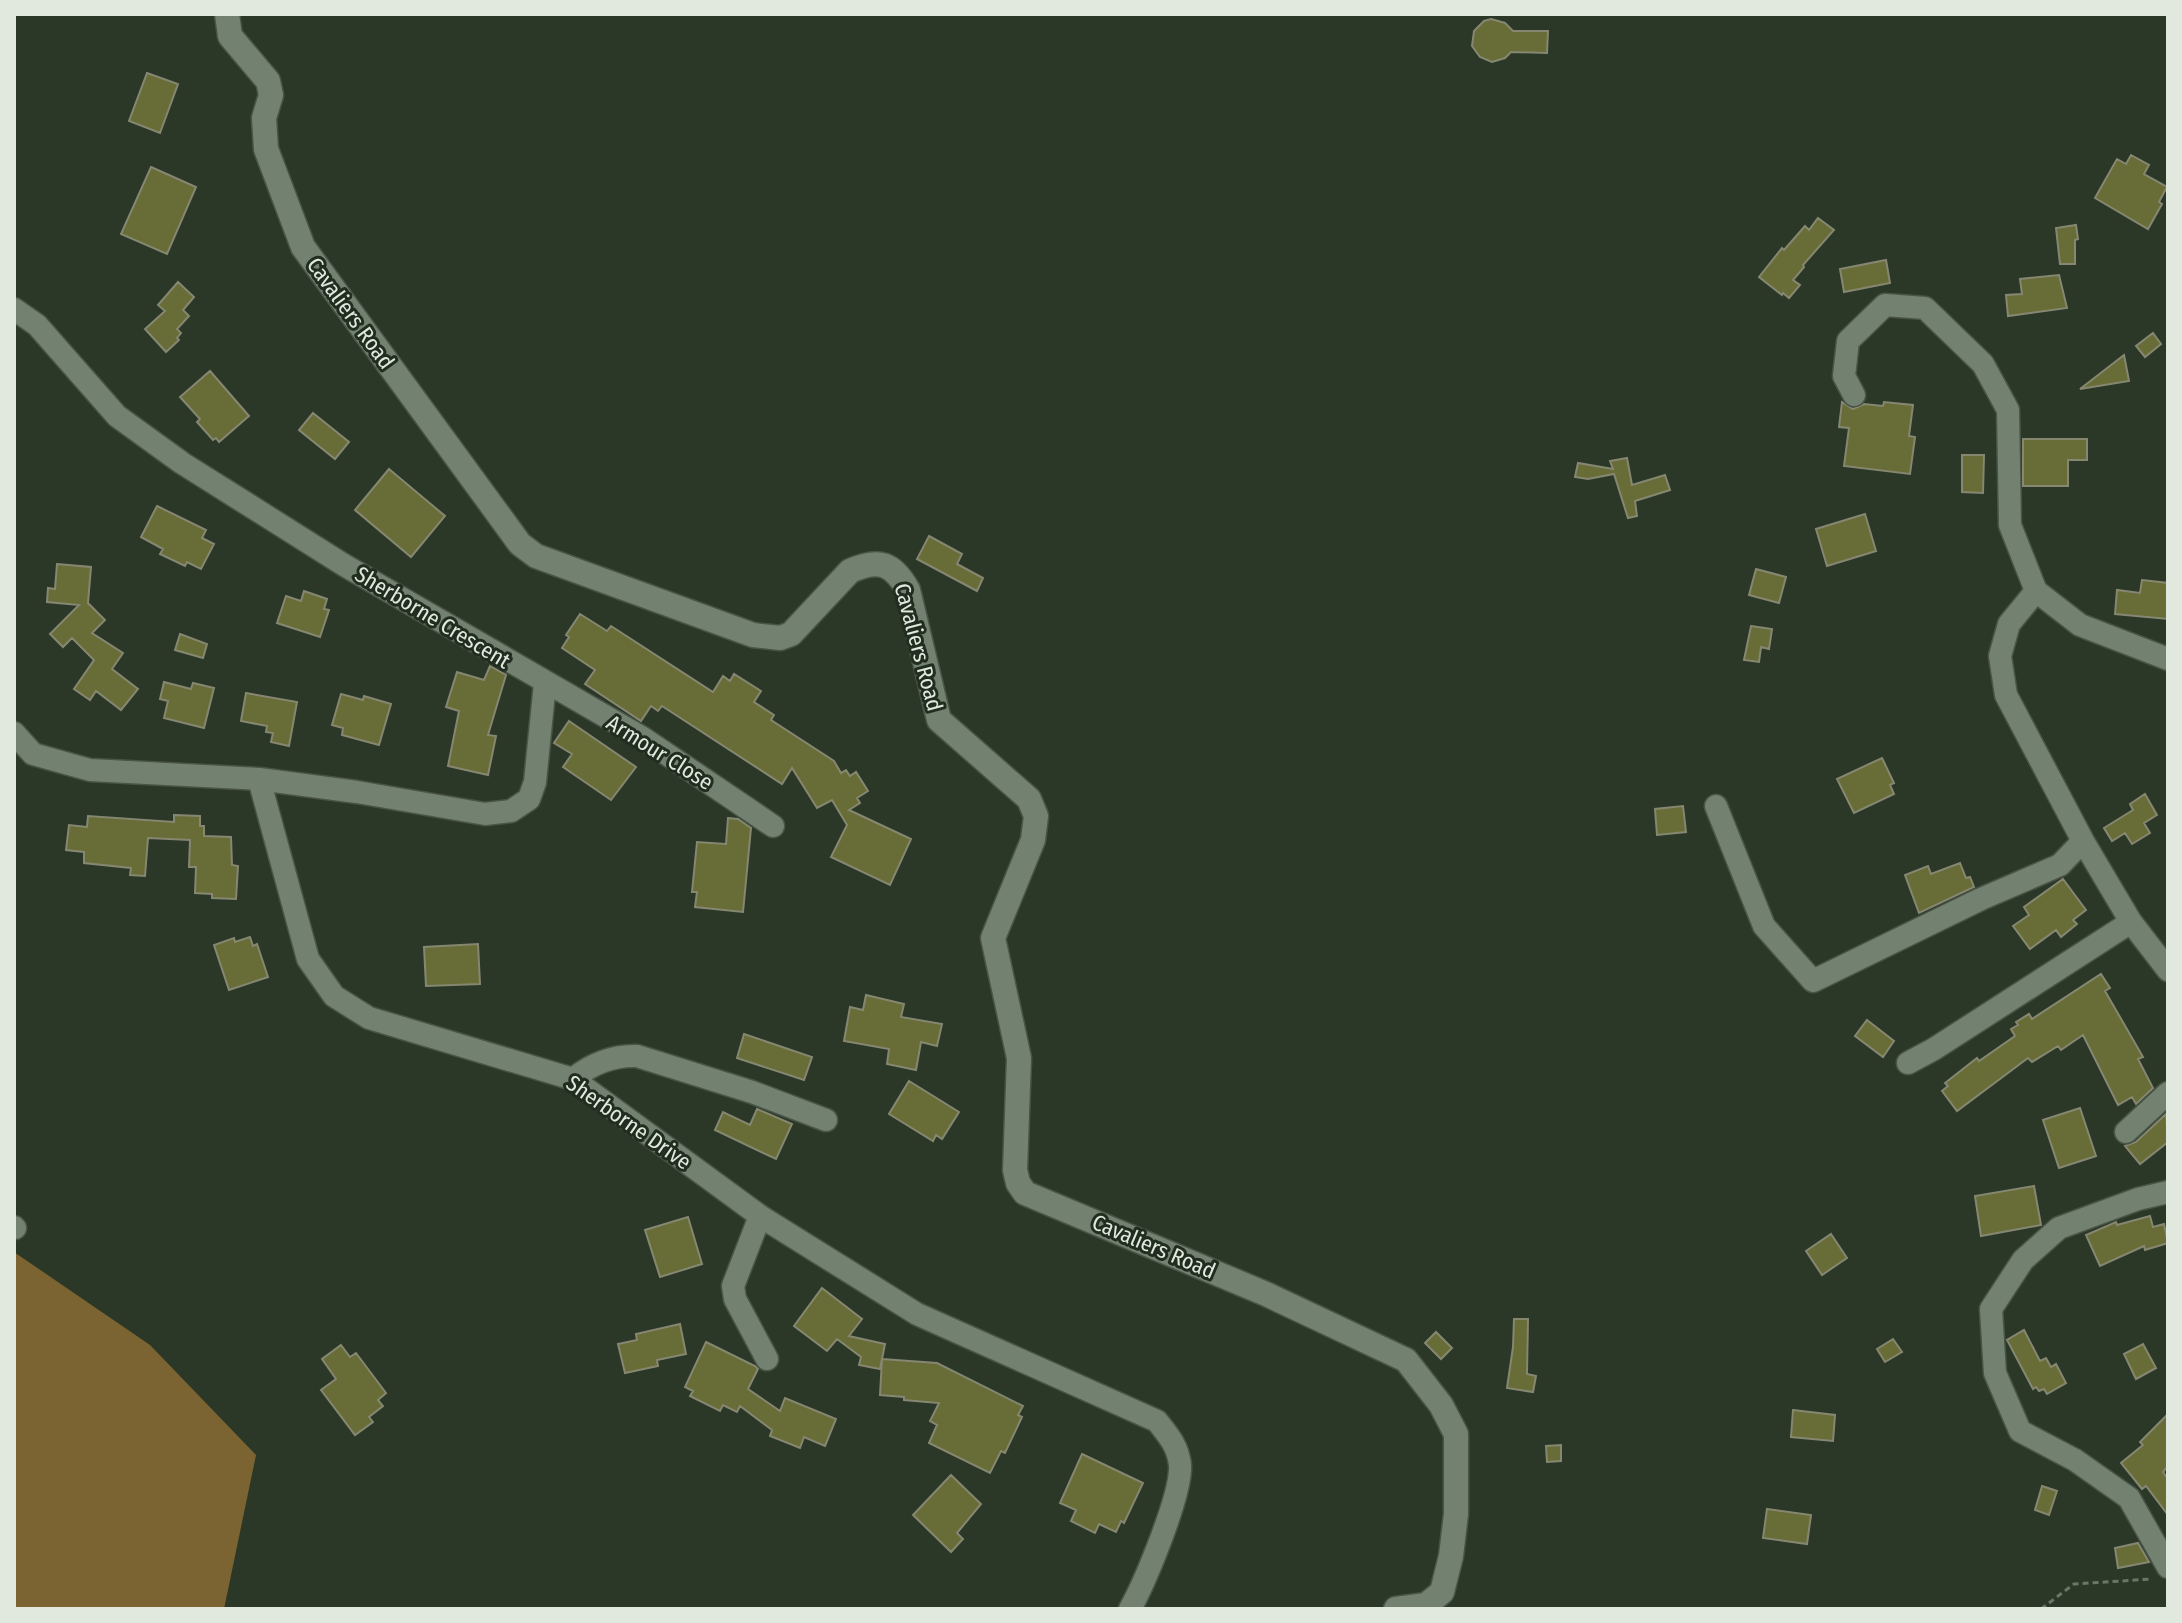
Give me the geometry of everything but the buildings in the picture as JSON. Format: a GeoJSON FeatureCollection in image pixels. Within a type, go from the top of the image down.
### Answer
{"type":"FeatureCollection","features":[{"type":"Feature","properties":{"kind":"main road","name":"Cavaliers Road"},"geometry":{"type":"LineString","coordinates":[[227,14],[230,36],[268,81],[271,95],[263,133],[266,149],[303,247],[520,544],[536,556],[753,635],[769,638],[791,634],[850,571],[863,565],[877,565],[898,573],[908,590],[939,720],[1029,799],[1036,816],[1033,840],[993,938],[1019,1058],[1015,1170],[1018,1183],[1025,1193],[1266,1294],[1406,1360],[1441,1405],[1456,1434],[1457,1500],[1451,1556],[1442,1592],[1426,1605],[1396,1609]]}},
{"type":"Feature","properties":{"kind":"street"},"geometry":{"type":"LineString","coordinates":[[1854,395],[1844,376],[1848,341],[1885,305],[1925,308],[1983,364],[2008,410],[2010,525],[2036,591],[2080,625],[2168,659]]}},
{"type":"Feature","properties":{"kind":"street","name":"Sherborne Crescent"},"geometry":{"type":"LineString","coordinates":[[14,309],[37,325],[117,416],[182,463],[344,565],[545,683]]}},
{"type":"Feature","properties":{"kind":"street"},"geometry":{"type":"LineString","coordinates":[[2036,591],[2009,624],[2000,656],[2006,695],[2083,841],[2131,922],[2168,970]]}},
{"type":"Feature","properties":{"kind":"street"},"geometry":{"type":"LineString","coordinates":[[14,733],[33,754],[90,770],[259,779],[485,814],[511,811],[529,799],[535,782],[545,683]]}},
{"type":"Feature","properties":{"kind":"street","name":"Armour Close"},"geometry":{"type":"LineString","coordinates":[[545,683],[643,738],[773,826]]}},
{"type":"Feature","properties":{"kind":"street","name":"Sherborne Drive"},"geometry":{"type":"LineString","coordinates":[[259,779],[308,959],[334,996],[369,1018],[573,1079],[760,1216],[917,1314],[1157,1421],[1173,1440],[1180,1467],[1174,1500],[1140,1592],[1130,1609]]}},
{"type":"Feature","properties":{"kind":"street"},"geometry":{"type":"LineString","coordinates":[[1716,806],[1764,926],[1813,981],[1981,899],[2060,865],[2083,841]]}},
{"type":"Feature","properties":{"kind":"street"},"geometry":{"type":"LineString","coordinates":[[1908,1063],[2131,922]]}},
{"type":"Feature","properties":{"kind":"street"},"geometry":{"type":"LineString","coordinates":[[573,1079],[585,1069],[621,1055],[637,1056],[752,1092],[826,1120]]}},
{"type":"Feature","properties":{"kind":"street"},"geometry":{"type":"LineString","coordinates":[[2126,1132],[2168,1093]]}},
{"type":"Feature","properties":{"kind":"street"},"geometry":{"type":"LineString","coordinates":[[2163,1573],[2129,1498],[2075,1460],[2020,1431],[1995,1373],[1991,1309],[2023,1260],[2059,1228],[2138,1199],[2168,1192]]}},
{"type":"Feature","properties":{"kind":"street"},"geometry":{"type":"LineString","coordinates":[[760,1216],[733,1286],[735,1299],[767,1359]]}},
{"type":"Feature","properties":{"kind":"path"},"geometry":{"type":"LineString","coordinates":[[2041,1609],[2074,1584],[2163,1573]]}},
{"type":"Feature","properties":{"kind":"shaded area"},"geometry":{"type":"Polygon","coordinates":[[[14,1252],[150,1345],[256,1455],[224,1609],[14,1609],[14,1252]]]}}]}
